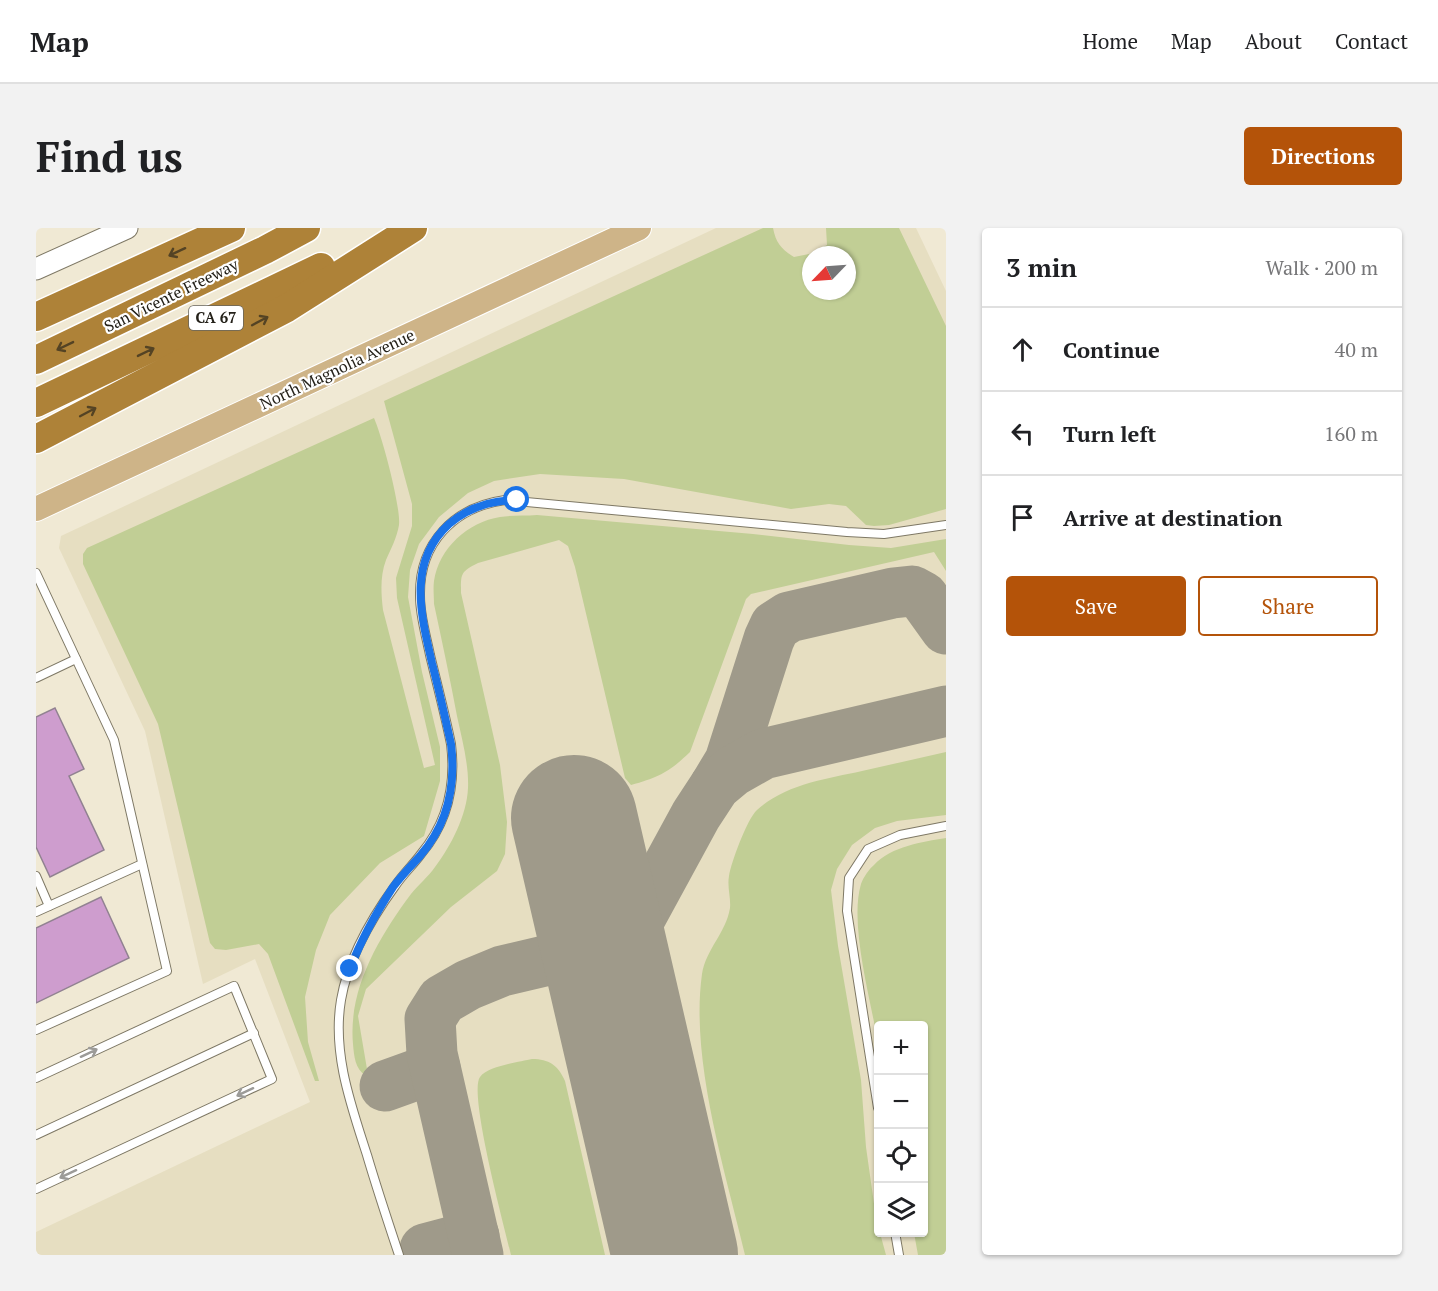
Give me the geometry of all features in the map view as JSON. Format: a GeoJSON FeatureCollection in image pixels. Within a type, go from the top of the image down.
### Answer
{"type":"FeatureCollection","features":[{"type":"Feature","properties":{"kind":"highway"},"geometry":{"type":"LineString","coordinates":[[36,317],[231,228]]}},
{"type":"Feature","properties":{"kind":"highway","name":"San Vicente Freeway"},"geometry":{"type":"LineString","coordinates":[[36,360],[306,228]]}},
{"type":"Feature","properties":{"kind":"highway","name":"CA 67"},"geometry":{"type":"LineString","coordinates":[[36,403],[342,258],[395,228]]}},
{"type":"Feature","properties":{"kind":"highway"},"geometry":{"type":"LineString","coordinates":[[36,439],[287,308],[413,228]]}},
{"type":"Feature","properties":{"kind":"main road"},"geometry":{"type":"LineString","coordinates":[[36,269],[127,228]]}},
{"type":"Feature","properties":{"kind":"main road","name":"North Magnolia Avenue"},"geometry":{"type":"LineString","coordinates":[[36,509],[639,228]]}},
{"type":"Feature","properties":{"kind":"lane"},"geometry":{"type":"LineString","coordinates":[[399,1255],[347,1090],[341,1057],[339,1018],[345,984],[355,954],[393,888],[420,856],[439,828],[452,790],[454,764],[451,744],[420,609],[419,594],[422,573],[430,550],[438,537],[450,523],[465,512],[491,502],[505,500],[847,532],[884,534],[946,525]]}},
{"type":"Feature","properties":{"kind":"lane"},"geometry":{"type":"LineString","coordinates":[[36,573],[114,740],[167,970],[36,1030]]}},
{"type":"Feature","properties":{"kind":"lane"},"geometry":{"type":"LineString","coordinates":[[36,678],[76,659]]}},
{"type":"Feature","properties":{"kind":"lane"},"geometry":{"type":"LineString","coordinates":[[874,1077],[847,911],[849,878],[868,849],[900,835],[946,826]]}},
{"type":"Feature","properties":{"kind":"lane"},"geometry":{"type":"LineString","coordinates":[[36,912],[142,864]]}},
{"type":"Feature","properties":{"kind":"lane"},"geometry":{"type":"LineString","coordinates":[[36,876],[50,906]]}},
{"type":"Feature","properties":{"kind":"lane"},"geometry":{"type":"LineString","coordinates":[[36,1077],[234,986],[272,1079],[36,1189]]}},
{"type":"Feature","properties":{"kind":"lane"},"geometry":{"type":"LineString","coordinates":[[36,1135],[254,1033]]}},
{"type":"Feature","properties":{"kind":"lane"},"geometry":{"type":"LineString","coordinates":[[896,1237],[899,1255]]}},
{"type":"Feature","properties":{"kind":"shaded area"},"geometry":{"type":"Polygon","coordinates":[[[716,228],[916,228],[946,291],[946,1255],[36,1255],[36,1232],[310,1102],[255,959],[203,984],[145,731],[59,548],[61,536],[716,228]]]}},
{"type":"Feature","properties":{"kind":"green space"},"geometry":{"type":"Polygon","coordinates":[[[763,228],[773,228],[780,245],[794,257],[802,255],[802,300],[856,300],[856,246],[825,246],[826,228],[899,228],[946,326],[946,509],[889,525],[874,526],[866,525],[846,506],[829,504],[791,509],[624,479],[540,474],[494,481],[468,493],[439,517],[419,544],[410,570],[408,597],[422,672],[440,747],[440,781],[424,836],[380,863],[330,915],[316,950],[305,997],[308,1042],[319,1081],[315,1081],[268,954],[259,944],[226,950],[215,949],[210,943],[158,724],[83,564],[83,554],[87,548],[374,418],[390,471],[399,516],[397,534],[383,572],[381,591],[383,610],[424,768],[435,765],[397,598],[396,578],[412,526],[412,504],[384,401],[763,228]]]}},
{"type":"Feature","properties":{"kind":"green space"},"geometry":{"type":"Polygon","coordinates":[[[537,515],[891,548],[946,539],[946,571],[934,552],[751,594],[746,599],[690,752],[664,773],[631,785],[625,778],[568,546],[559,540],[478,563],[465,571],[461,593],[500,765],[507,822],[505,854],[497,871],[451,907],[366,989],[358,1016],[368,1075],[366,1076],[357,1066],[355,1058],[353,1024],[355,1003],[368,964],[388,928],[411,894],[447,850],[457,830],[467,798],[468,779],[465,752],[434,604],[437,569],[442,558],[457,539],[477,524],[500,517],[537,515]]]}},
{"type":"Feature","properties":{"kind":"green space"},"geometry":{"type":"Polygon","coordinates":[[[946,752],[946,815],[897,821],[875,828],[852,845],[837,869],[831,890],[838,946],[861,1080],[866,1147],[874,1204],[874,1237],[881,1237],[886,1255],[745,1255],[719,1151],[705,1078],[701,1042],[702,974],[704,965],[728,917],[729,876],[740,842],[753,815],[768,801],[781,794],[821,780],[946,752]]]}},
{"type":"Feature","properties":{"kind":"green space"},"geometry":{"type":"Polygon","coordinates":[[[946,838],[946,1255],[918,1255],[915,1237],[928,1237],[928,1021],[874,1021],[874,1024],[859,941],[858,920],[861,884],[870,869],[889,853],[927,841],[946,838]]]}},
{"type":"Feature","properties":{"kind":"green space"},"geometry":{"type":"Polygon","coordinates":[[[532,1059],[552,1064],[565,1081],[605,1255],[511,1255],[483,1133],[478,1088],[480,1077],[484,1073],[504,1065],[532,1059]]]}},
{"type":"Feature","properties":{"kind":"building"},"geometry":{"type":"Polygon","coordinates":[[[55,708],[84,769],[69,776],[104,850],[50,877],[36,847],[36,717],[55,708]]]}},
{"type":"Feature","properties":{"kind":"building"},"geometry":{"type":"Polygon","coordinates":[[[101,897],[129,958],[36,1003],[36,928],[101,897]]]}},
{"type":"Feature","properties":{"kind":"taxiway"},"geometry":{"type":"LineString","coordinates":[[715,786],[730,761],[775,626],[789,617],[893,593],[912,591],[923,597],[946,629]]}},
{"type":"Feature","properties":{"kind":"taxiway"},"geometry":{"type":"LineString","coordinates":[[610,973],[696,815],[715,786],[733,771],[763,754],[946,711]]}},
{"type":"Feature","properties":{"kind":"taxiway"},"geometry":{"type":"LineString","coordinates":[[478,1255],[432,1054],[430,1019],[442,1000],[468,985],[502,971],[604,947]]}},
{"type":"Feature","properties":{"kind":"taxiway"},"geometry":{"type":"LineString","coordinates":[[385,1086],[435,1068]]}},
{"type":"Feature","properties":{"kind":"taxiway"},"geometry":{"type":"LineString","coordinates":[[425,1249],[474,1236]]}},
{"type":"Feature","properties":{"kind":"runway"},"geometry":{"type":"LineString","coordinates":[[574,818],[675,1255]]}},
{"type":"Feature","properties":{"kind":"route"},"geometry":{"type":"LineString","coordinates":[[350,969],[355,954],[393,888],[420,856],[439,828],[452,790],[454,764],[451,744],[420,609],[420,582],[425,563],[438,537],[465,512],[491,502],[517,500]]}}]}
